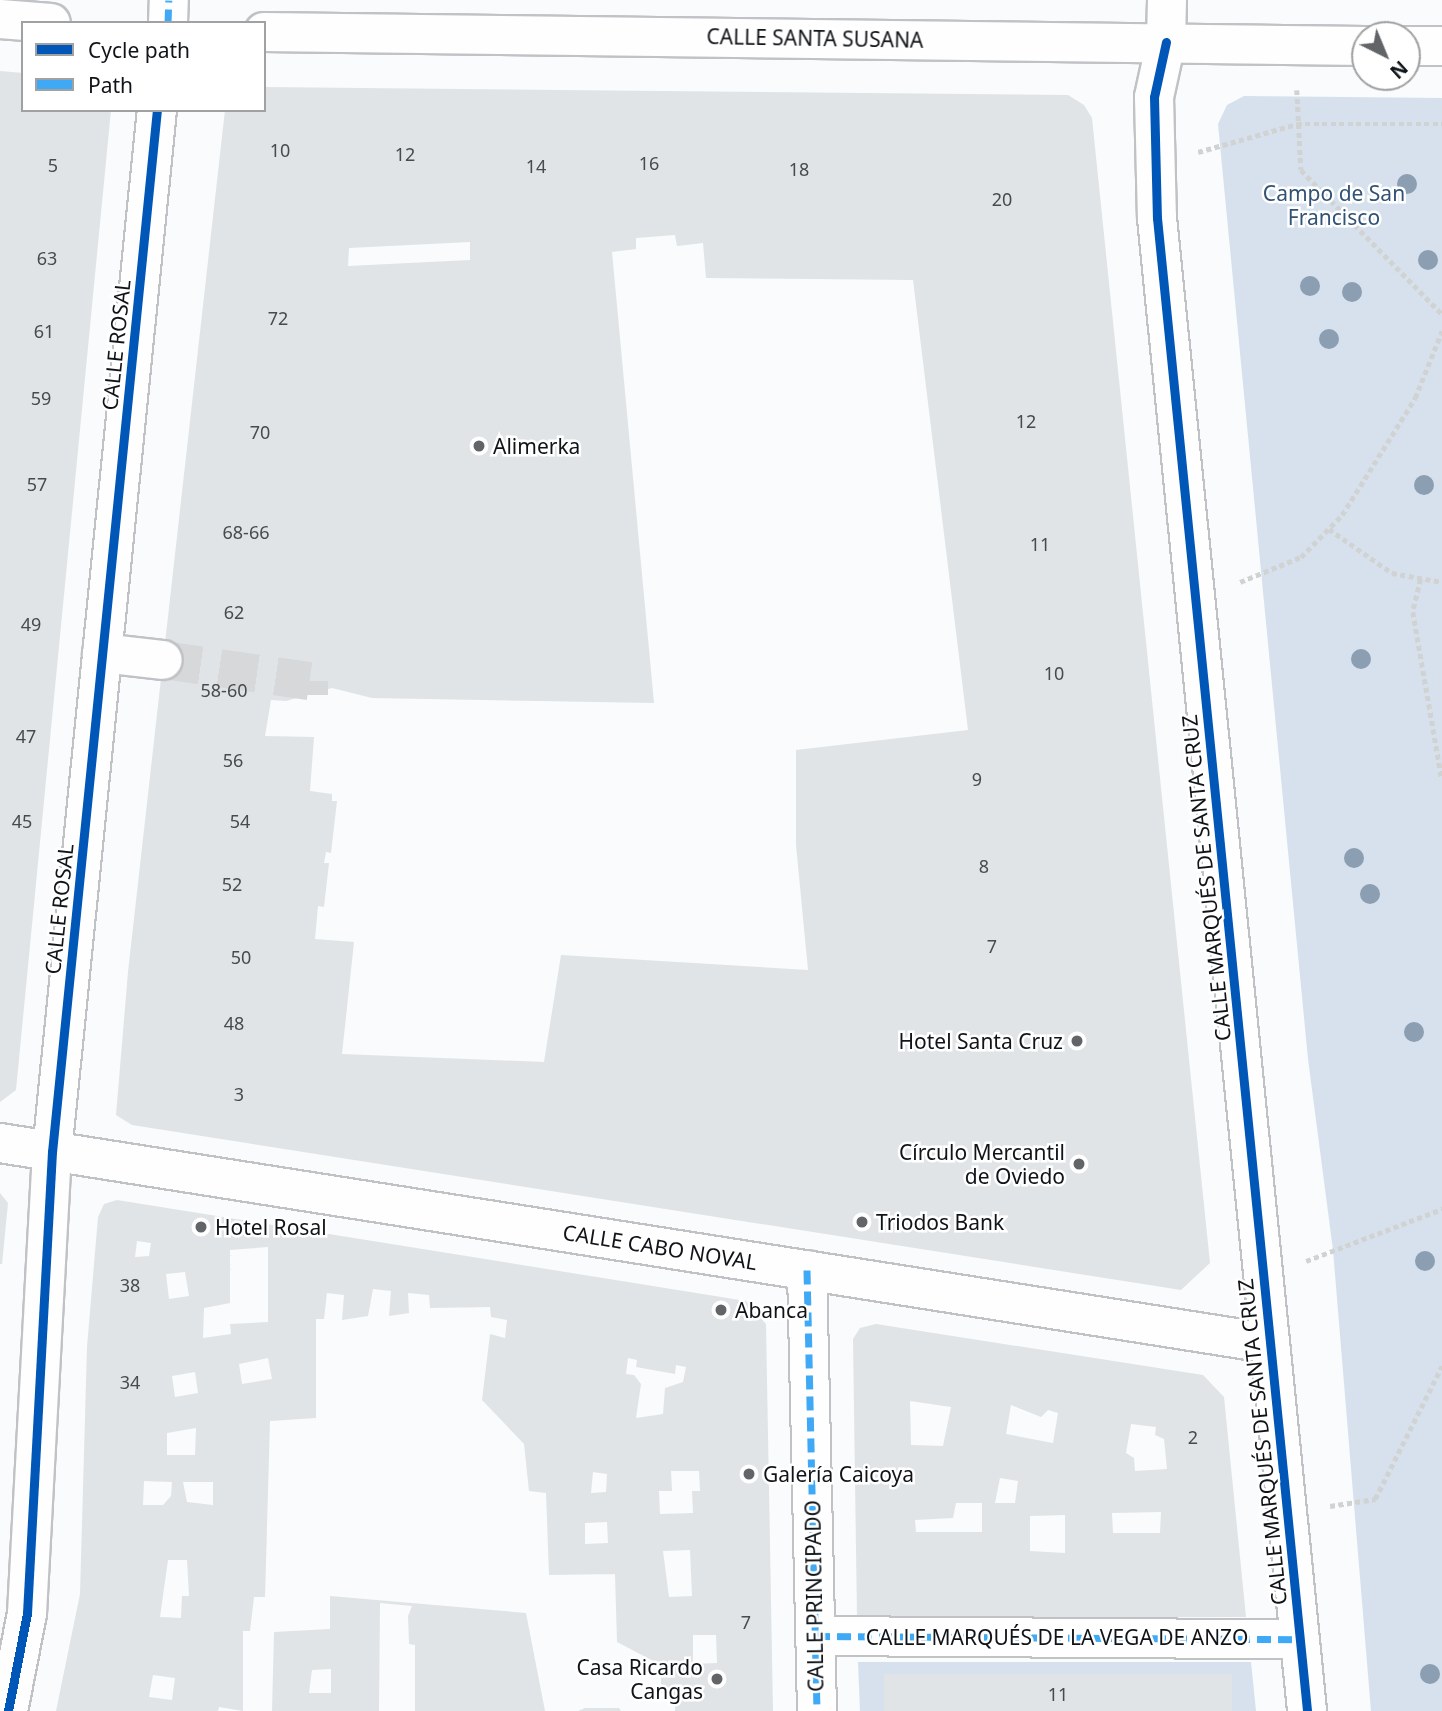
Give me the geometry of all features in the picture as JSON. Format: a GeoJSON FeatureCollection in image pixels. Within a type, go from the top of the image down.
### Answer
{"type":"FeatureCollection","features":[{"type":"Feature","properties":{"kind":"street"},"geometry":{"type":"LineString","coordinates":[[169,0],[169,21]]}},
{"type":"Feature","properties":{"kind":"street","name":"CALLE MARQUÉS DE SANTA CRUZ"},"geometry":{"type":"LineString","coordinates":[[1167,0],[1166,42],[1154,97],[1157,218],[1263,1278],[1267,1343],[1288,1513],[1307,1711]]}},
{"type":"Feature","properties":{"kind":"street"},"geometry":{"type":"LineString","coordinates":[[0,19],[26,21]]}},
{"type":"Feature","properties":{"kind":"street","name":"CALLE SANTA SUSANA"},"geometry":{"type":"LineString","coordinates":[[266,32],[1351,46]]}},
{"type":"Feature","properties":{"kind":"street"},"geometry":{"type":"LineString","coordinates":[[1421,46],[1442,46]]}},
{"type":"Feature","properties":{"kind":"street","name":"CALLE ROSAL"},"geometry":{"type":"LineString","coordinates":[[8,1711],[27,1613],[52,1152],[157,112]]}},
{"type":"Feature","properties":{"kind":"street"},"geometry":{"type":"LineString","coordinates":[[103,653],[163,660]]}},
{"type":"Feature","properties":{"kind":"street","name":"CALLE CABO NOVAL"},"geometry":{"type":"LineString","coordinates":[[0,1143],[1267,1343]]}},
{"type":"Feature","properties":{"kind":"street","name":"CALLE PRINCIPADO"},"geometry":{"type":"LineString","coordinates":[[807,1270],[817,1711]]}},
{"type":"Feature","properties":{"kind":"street","name":"CALLE MARQUÉS DE LA VEGA DE ANZO"},"geometry":{"type":"LineString","coordinates":[[816,1636],[1299,1639]]}},
{"type":"Feature","properties":{"kind":"path"},"geometry":{"type":"LineString","coordinates":[[1297,85],[1301,170],[1442,314]]}},
{"type":"Feature","properties":{"kind":"path"},"geometry":{"type":"LineString","coordinates":[[1156,164],[1297,124],[1442,124]]}},
{"type":"Feature","properties":{"kind":"path"},"geometry":{"type":"LineString","coordinates":[[1195,600],[1301,557],[1342,515],[1415,398],[1442,331]]}},
{"type":"Feature","properties":{"kind":"path"},"geometry":{"type":"LineString","coordinates":[[1329,529],[1392,573],[1442,582]]}},
{"type":"Feature","properties":{"kind":"path"},"geometry":{"type":"LineString","coordinates":[[1421,579],[1413,612],[1442,778]]}},
{"type":"Feature","properties":{"kind":"path"},"geometry":{"type":"LineString","coordinates":[[1263,1278],[1442,1209]]}},
{"type":"Feature","properties":{"kind":"path"},"geometry":{"type":"LineString","coordinates":[[1288,1513],[1376,1499],[1442,1366]]}},
{"type":"Feature","properties":{"kind":"green space","name":"Campo de San Francisco"},"geometry":{"type":"Polygon","coordinates":[[[1244,96],[1442,98],[1442,1711],[1371,1711],[1333,1250],[1308,1059],[1218,124],[1227,105],[1244,96]]]}},
{"type":"Feature","properties":{"kind":"green space"},"geometry":{"type":"Polygon","coordinates":[[[858,1662],[1251,1662],[1256,1711],[1232,1711],[1231,1675],[885,1674],[884,1711],[860,1711],[858,1662]]]}},
{"type":"Feature","properties":{"kind":"building"},"geometry":{"type":"Polygon","coordinates":[[[0,71],[21,73],[21,112],[111,112],[16,1090],[0,1102],[0,71]]]}},
{"type":"Feature","properties":{"kind":"building"},"geometry":{"type":"Polygon","coordinates":[[[266,87],[1068,95],[1084,105],[1092,118],[1210,1263],[1181,1290],[132,1125],[116,1115],[128,972],[225,112],[266,112],[266,87]],[[675,235],[636,238],[636,249],[612,252],[654,703],[372,698],[332,688],[286,701],[271,700],[265,736],[314,737],[310,791],[332,794],[332,801],[337,801],[331,853],[326,852],[324,863],[329,863],[324,907],[318,906],[315,939],[354,942],[342,1054],[544,1062],[561,955],[808,970],[796,845],[796,750],[968,730],[913,280],[706,278],[703,243],[677,246],[675,235]],[[470,242],[349,248],[348,266],[470,260],[470,242]]]}},
{"type":"Feature","properties":{"kind":"building"},"geometry":{"type":"Polygon","coordinates":[[[0,1193],[8,1203],[2,1264],[0,1264],[0,1193]]]}},
{"type":"Feature","properties":{"kind":"building"},"geometry":{"type":"Polygon","coordinates":[[[117,1200],[746,1301],[766,1324],[773,1711],[675,1711],[675,1701],[661,1693],[661,1665],[617,1642],[615,1574],[549,1575],[546,1493],[529,1491],[524,1444],[482,1400],[490,1334],[505,1338],[507,1320],[491,1317],[490,1307],[430,1308],[429,1295],[408,1293],[409,1313],[389,1316],[391,1291],[373,1289],[368,1316],[342,1320],[344,1295],[327,1293],[324,1319],[316,1319],[316,1418],[270,1421],[265,1597],[254,1597],[250,1631],[243,1631],[243,1711],[219,1707],[218,1711],[56,1711],[80,1594],[87,1347],[98,1217],[104,1204],[117,1200]],[[137,1241],[135,1257],[149,1256],[151,1243],[137,1241]],[[268,1247],[230,1250],[230,1303],[204,1308],[203,1338],[231,1334],[230,1324],[268,1322],[268,1247]],[[185,1272],[166,1274],[169,1299],[189,1296],[185,1272]],[[268,1358],[239,1364],[242,1384],[272,1379],[268,1358]],[[628,1358],[626,1374],[634,1375],[641,1384],[636,1418],[663,1414],[665,1388],[683,1382],[686,1367],[676,1365],[675,1374],[636,1367],[637,1360],[628,1358]],[[195,1372],[172,1376],[175,1397],[198,1393],[195,1372]],[[196,1428],[167,1433],[167,1455],[195,1455],[196,1428]],[[671,1471],[672,1491],[659,1491],[660,1514],[693,1513],[692,1491],[700,1491],[699,1471],[671,1471]],[[593,1472],[591,1493],[606,1492],[607,1474],[593,1472]],[[144,1481],[143,1505],[163,1505],[171,1496],[172,1482],[144,1481]],[[183,1482],[187,1502],[213,1505],[213,1482],[183,1482]],[[607,1522],[585,1523],[585,1544],[608,1543],[607,1522]],[[690,1550],[663,1551],[669,1597],[692,1596],[690,1550]],[[168,1560],[160,1617],[181,1618],[182,1596],[189,1596],[187,1560],[168,1560]],[[693,1635],[693,1664],[717,1663],[716,1635],[693,1635]],[[153,1675],[149,1697],[172,1700],[175,1678],[153,1675]]]}},
{"type":"Feature","properties":{"kind":"building"},"geometry":{"type":"Polygon","coordinates":[[[876,1324],[1203,1375],[1224,1397],[1246,1617],[857,1618],[853,1339],[860,1328],[876,1324]],[[910,1401],[911,1445],[943,1446],[951,1407],[910,1401]],[[1011,1405],[1006,1434],[1053,1443],[1058,1413],[1048,1410],[1041,1417],[1011,1405]],[[1131,1424],[1126,1453],[1134,1458],[1135,1471],[1167,1469],[1164,1439],[1155,1435],[1156,1427],[1131,1424]],[[1000,1478],[995,1503],[1015,1503],[1018,1481],[1000,1478]],[[956,1503],[953,1518],[915,1520],[916,1532],[982,1532],[982,1503],[956,1503]],[[1161,1512],[1112,1513],[1113,1533],[1160,1533],[1161,1512]],[[1065,1515],[1030,1516],[1030,1551],[1065,1553],[1065,1515]]]}},
{"type":"Feature","properties":{"kind":"building"},"geometry":{"type":"Polygon","coordinates":[[[330,1596],[526,1613],[545,1711],[415,1711],[415,1645],[409,1644],[408,1616],[412,1606],[380,1603],[379,1711],[272,1711],[274,1632],[330,1629],[330,1596]],[[331,1669],[312,1670],[309,1693],[331,1693],[331,1669]]]}},
{"type":"Feature","properties":{"kind":"building"},"geometry":{"type":"Polygon","coordinates":[[[884,1674],[1232,1674],[1232,1711],[884,1711],[884,1674]]]}},
{"type":"Feature","properties":{"kind":"building"},"geometry":{"type":"Polygon","coordinates":[[[585,1708],[619,1708],[621,1711],[578,1711],[585,1708]]]}},
{"type":"Feature","properties":{"kind":"tunnel"},"geometry":{"type":"LineString","coordinates":[[163,660],[309,681],[309,695]]}},
{"type":"Feature","properties":{"kind":"marked path"},"geometry":{"type":"LineString","coordinates":[[168,21],[169,0]]}},
{"type":"Feature","properties":{"kind":"marked path"},"geometry":{"type":"LineString","coordinates":[[807,1270],[817,1711]]}},
{"type":"Feature","properties":{"kind":"marked path"},"geometry":{"type":"LineString","coordinates":[[816,1636],[1299,1639]]}},
{"type":"Feature","properties":{"kind":"cycle path"},"geometry":{"type":"LineString","coordinates":[[1166,42],[1154,97],[1157,218],[1307,1711]]}},
{"type":"Feature","properties":{"kind":"cycle path"},"geometry":{"type":"LineString","coordinates":[[8,1711],[27,1613],[52,1152],[157,112]]}},
{"type":"Feature","properties":{"kind":"place","name":"Alimerka"},"geometry":{"type":"Point","coordinates":[479,446]}},
{"type":"Feature","properties":{"kind":"place","name":"Hotel Santa Cruz"},"geometry":{"type":"Point","coordinates":[1077,1041]}},
{"type":"Feature","properties":{"kind":"place","name":"Círculo Mercantil de Oviedo"},"geometry":{"type":"Point","coordinates":[1079,1164]}},
{"type":"Feature","properties":{"kind":"place","name":"Triodos Bank"},"geometry":{"type":"Point","coordinates":[862,1222]}},
{"type":"Feature","properties":{"kind":"place","name":"Hotel Rosal"},"geometry":{"type":"Point","coordinates":[201,1227]}},
{"type":"Feature","properties":{"kind":"place","name":"Abanca"},"geometry":{"type":"Point","coordinates":[721,1310]}},
{"type":"Feature","properties":{"kind":"place","name":"Galería Caicoya"},"geometry":{"type":"Point","coordinates":[749,1474]}},
{"type":"Feature","properties":{"kind":"place","name":"Casa Ricardo Cangas"},"geometry":{"type":"Point","coordinates":[717,1679]}}]}
